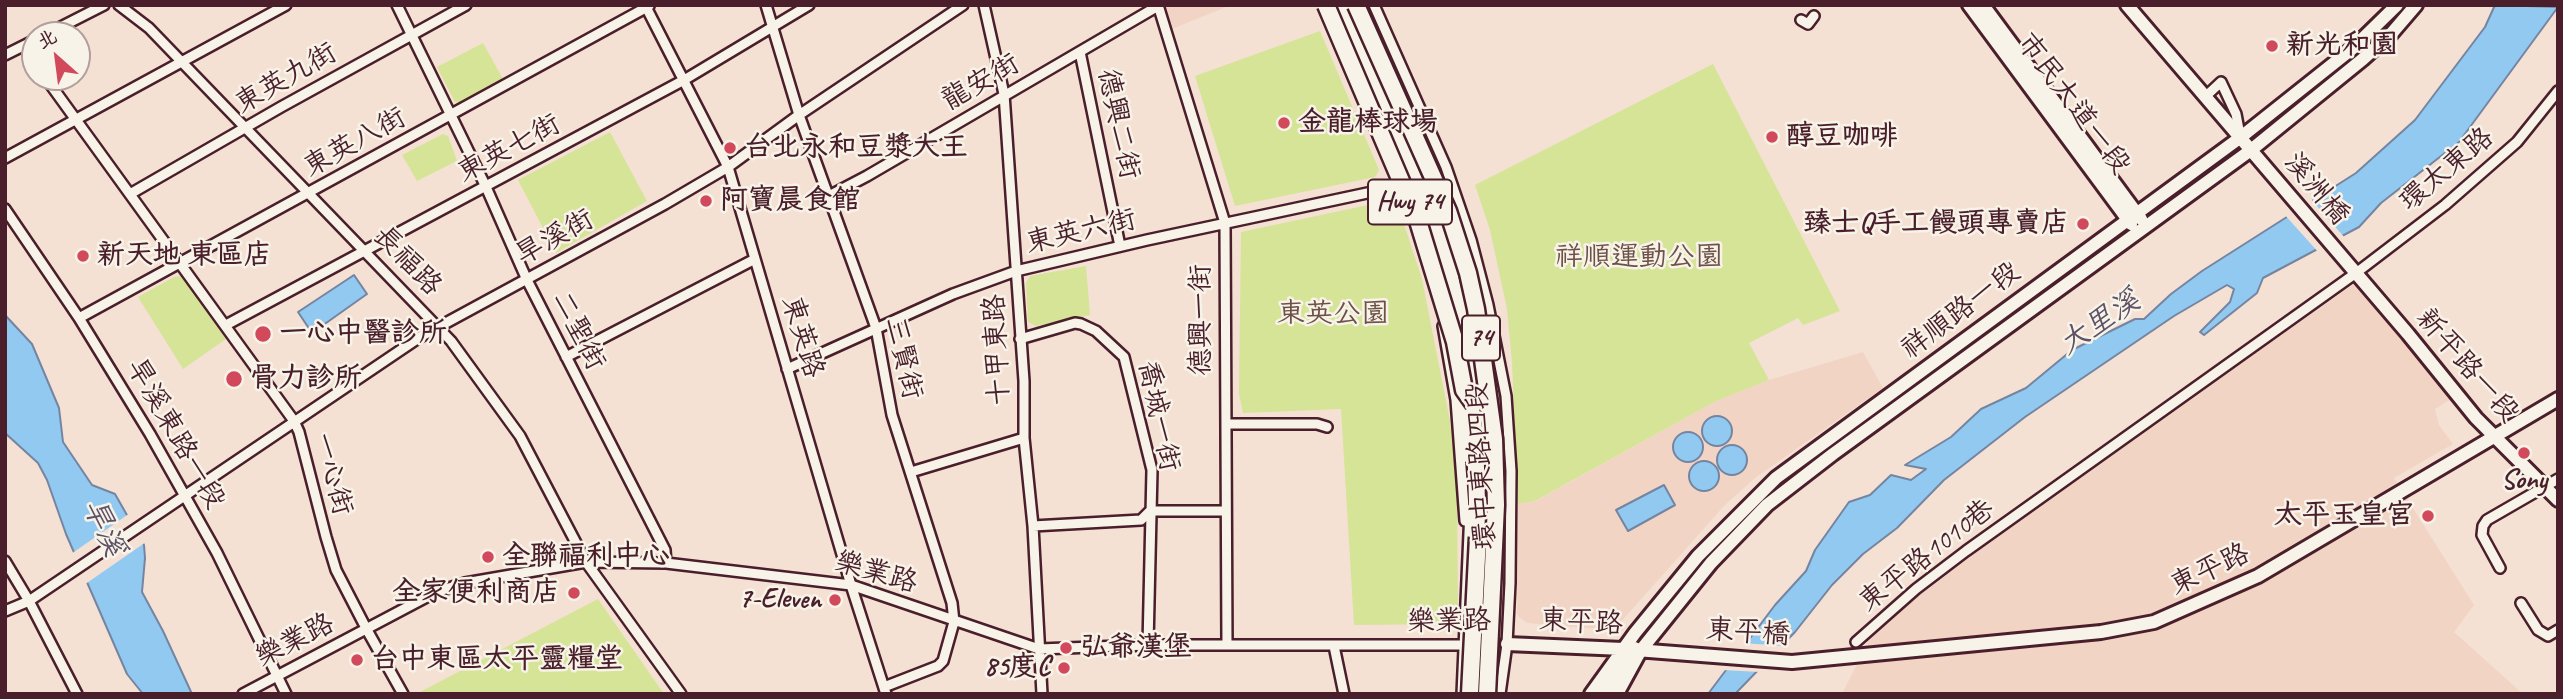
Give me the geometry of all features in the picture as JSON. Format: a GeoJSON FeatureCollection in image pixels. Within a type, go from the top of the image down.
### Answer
{"type":"FeatureCollection","features":[{"type":"Feature","properties":{"kind":"highway","name":"Hwy 74"},"geometry":{"type":"LineString","coordinates":[[1326,5],[1418,221],[1455,342],[1464,390],[1474,404]]}},
{"type":"Feature","properties":{"kind":"highway","name":"74"},"geometry":{"type":"LineString","coordinates":[[1340,5],[1442,246],[1465,339],[1474,404],[1478,537],[1470,694]]}},
{"type":"Feature","properties":{"kind":"highway","name":"74"},"geometry":{"type":"LineString","coordinates":[[1356,5],[1448,211],[1476,309],[1494,439],[1496,505],[1487,694]]}},
{"type":"Feature","properties":{"kind":"highway"},"geometry":{"type":"LineString","coordinates":[[1605,694],[1638,650]]}},
{"type":"Feature","properties":{"kind":"street"},"geometry":{"type":"LineString","coordinates":[[73,21],[104,5]]}},
{"type":"Feature","properties":{"kind":"street","name":"長福路"},"geometry":{"type":"LineString","coordinates":[[119,5],[149,28],[247,127],[451,341],[520,436],[586,562],[681,694]]}},
{"type":"Feature","properties":{"kind":"street"},"geometry":{"type":"LineString","coordinates":[[5,158],[286,5]]}},
{"type":"Feature","properties":{"kind":"street","name":"二聖街"},"geometry":{"type":"LineString","coordinates":[[397,5],[486,187],[527,280],[665,550],[666,563]]}},
{"type":"Feature","properties":{"kind":"street","name":"東英九街"},"geometry":{"type":"LineString","coordinates":[[130,194],[466,5]]}},
{"type":"Feature","properties":{"kind":"street","name":"三賢街"},"geometry":{"type":"LineString","coordinates":[[766,5],[799,115],[876,328],[892,415],[952,603],[954,622],[943,661],[938,666],[885,690]]}},
{"type":"Feature","properties":{"kind":"street","name":"東英七街"},"geometry":{"type":"LineString","coordinates":[[226,326],[684,80],[809,5]]}},
{"type":"Feature","properties":{"kind":"street","name":"旱溪街"},"geometry":{"type":"LineString","coordinates":[[29,601],[421,337],[727,167],[799,115],[963,5]]}},
{"type":"Feature","properties":{"kind":"street","name":"十甲東路"},"geometry":{"type":"LineString","coordinates":[[984,5],[1004,94],[1042,694]]}},
{"type":"Feature","properties":{"kind":"street","name":"環中東路四段"},"geometry":{"type":"LineString","coordinates":[[1319,5],[1399,186],[1440,312],[1460,439],[1467,561]]}},
{"type":"Feature","properties":{"kind":"street","name":"環中東路四段"},"geometry":{"type":"LineString","coordinates":[[1335,5],[1412,181],[1445,275],[1467,439],[1471,504],[1462,694]]}},
{"type":"Feature","properties":{"kind":"street","name":"環中東路四段"},"geometry":{"type":"LineString","coordinates":[[1374,5],[1446,167],[1471,240],[1488,305],[1506,396],[1511,471],[1507,644],[1500,694]]}},
{"type":"Feature","properties":{"kind":"street","name":"市民大道一段"},"geometry":{"type":"LineString","coordinates":[[1969,5],[2132,217]]}},
{"type":"Feature","properties":{"kind":"street","name":"市民大道一段"},"geometry":{"type":"LineString","coordinates":[[1983,5],[2141,230]]}},
{"type":"Feature","properties":{"kind":"street","name":"溪洲橋"},"geometry":{"type":"LineString","coordinates":[[2127,5],[2343,259]]}},
{"type":"Feature","properties":{"kind":"street","name":"祥順路一段"},"geometry":{"type":"LineString","coordinates":[[1616,694],[1638,650],[1698,556],[1742,509],[1776,478],[2241,137],[2353,48],[2397,5]]}},
{"type":"Feature","properties":{"kind":"street","name":"祥順路一段"},"geometry":{"type":"LineString","coordinates":[[1591,694],[1638,650],[1712,563],[1778,497],[1853,439],[2251,150],[2363,60],[2392,33],[2416,5]]}},
{"type":"Feature","properties":{"kind":"street","name":"東英路"},"geometry":{"type":"LineString","coordinates":[[647,6],[727,167],[851,585],[885,690]]}},
{"type":"Feature","properties":{"kind":"street","name":"東英八街"},"geometry":{"type":"LineString","coordinates":[[79,318],[647,6]]}},
{"type":"Feature","properties":{"kind":"street","name":"龍安街"},"geometry":{"type":"LineString","coordinates":[[827,197],[1158,6]]}},
{"type":"Feature","properties":{"kind":"street","name":"德興一街"},"geometry":{"type":"LineString","coordinates":[[1158,6],[1225,223],[1227,645]]}},
{"type":"Feature","properties":{"kind":"street"},"geometry":{"type":"LineString","coordinates":[[1801,20],[1808,24],[1814,16]]}},
{"type":"Feature","properties":{"kind":"street"},"geometry":{"type":"LineString","coordinates":[[5,55],[21,47]]}},
{"type":"Feature","properties":{"kind":"street","name":"德興二街"},"geometry":{"type":"LineString","coordinates":[[1080,52],[1120,246]]}},
{"type":"Feature","properties":{"kind":"street"},"geometry":{"type":"LineString","coordinates":[[2205,97],[2221,82],[2236,114],[2241,137]]}},
{"type":"Feature","properties":{"kind":"street","name":"一心街"},"geometry":{"type":"LineString","coordinates":[[55,91],[294,421],[332,560],[403,694]]}},
{"type":"Feature","properties":{"kind":"street","name":"環太東路"},"geometry":{"type":"LineString","coordinates":[[2203,383],[2445,205],[2496,162],[2534,122],[2558,91]]}},
{"type":"Feature","properties":{"kind":"street","name":"東英六街"},"geometry":{"type":"LineString","coordinates":[[787,369],[953,295],[1016,271],[1399,186]]}},
{"type":"Feature","properties":{"kind":"street","name":"旱溪東路一段"},"geometry":{"type":"LineString","coordinates":[[5,209],[79,318],[186,496],[286,694]]}},
{"type":"Feature","properties":{"kind":"street"},"geometry":{"type":"LineString","coordinates":[[566,358],[755,259]]}},
{"type":"Feature","properties":{"kind":"street","name":"新平路一段"},"geometry":{"type":"LineString","coordinates":[[2343,259],[2476,418],[2558,500]]}},
{"type":"Feature","properties":{"kind":"street","name":"喬城一街"},"geometry":{"type":"LineString","coordinates":[[1020,339],[1075,323],[1081,324],[1096,331],[1124,357],[1152,470],[1148,645]]}},
{"type":"Feature","properties":{"kind":"street","name":"東平路1010巷"},"geometry":{"type":"LineString","coordinates":[[1856,642],[1916,589],[2203,383]]}},
{"type":"Feature","properties":{"kind":"street","name":"東平路"},"geometry":{"type":"LineString","coordinates":[[1840,658],[2101,632],[2154,622],[2258,576],[2558,399]]}},
{"type":"Feature","properties":{"kind":"street"},"geometry":{"type":"LineString","coordinates":[[1226,424],[1317,424],[1327,427]]}},
{"type":"Feature","properties":{"kind":"street"},"geometry":{"type":"LineString","coordinates":[[911,471],[1024,438]]}},
{"type":"Feature","properties":{"kind":"street"},"geometry":{"type":"LineString","coordinates":[[2500,568],[2482,535],[2483,526],[2487,520],[2558,479]]}},
{"type":"Feature","properties":{"kind":"street"},"geometry":{"type":"LineString","coordinates":[[1033,526],[1141,520],[1150,511],[1225,511]]}},
{"type":"Feature","properties":{"kind":"street"},"geometry":{"type":"LineString","coordinates":[[5,561],[78,694]]}},
{"type":"Feature","properties":{"kind":"street","name":"樂業路"},"geometry":{"type":"LineString","coordinates":[[243,694],[367,630],[426,596],[448,588],[586,562],[666,563],[851,585],[1039,649],[1148,645],[1507,644]]}},
{"type":"Feature","properties":{"kind":"street"},"geometry":{"type":"LineString","coordinates":[[5,611],[29,601]]}},
{"type":"Feature","properties":{"kind":"street"},"geometry":{"type":"LineString","coordinates":[[2521,603],[2534,627],[2548,636],[2558,630]]}},
{"type":"Feature","properties":{"kind":"street","name":"東平路"},"geometry":{"type":"LineString","coordinates":[[1507,644],[1638,650]]}},
{"type":"Feature","properties":{"kind":"street"},"geometry":{"type":"LineString","coordinates":[[1334,646],[1344,694]]}},
{"type":"Feature","properties":{"kind":"street","name":"東平橋"},"geometry":{"type":"LineString","coordinates":[[1638,650],[1792,662],[1840,658]]}},
{"type":"Feature","properties":{"kind":"shaded area"},"geometry":{"type":"Polygon","coordinates":[[[1160,5],[1231,5],[1167,31],[1160,5]]]}},
{"type":"Feature","properties":{"kind":"shaded area"},"geometry":{"type":"Polygon","coordinates":[[[2354,284],[2453,398],[2435,409],[2439,425],[2453,444],[2394,478],[2474,605],[2454,632],[2523,694],[1842,694],[1874,630],[2028,513],[2354,284]]]}},
{"type":"Feature","properties":{"kind":"shaded area"},"geometry":{"type":"Polygon","coordinates":[[[1863,352],[1883,388],[1755,478],[1724,506],[1619,624],[1612,629],[1598,629],[1527,623],[1519,617],[1518,504],[1536,501],[1716,401],[1769,380],[1863,352]]]}},
{"type":"Feature","properties":{"kind":"green space","name":"金龍棒球場"},"geometry":{"type":"Polygon","coordinates":[[[1320,31],[1379,170],[1375,177],[1235,206],[1195,76],[1320,31]]]}},
{"type":"Feature","properties":{"kind":"green space"},"geometry":{"type":"Polygon","coordinates":[[[483,43],[503,79],[460,103],[455,102],[437,67],[483,43]]]}},
{"type":"Feature","properties":{"kind":"green space","name":"祥順運動公園"},"geometry":{"type":"Polygon","coordinates":[[[1713,64],[1840,311],[1803,325],[1798,318],[1749,343],[1769,380],[1716,401],[1535,501],[1518,504],[1507,309],[1490,230],[1475,185],[1713,64]]]}},
{"type":"Feature","properties":{"kind":"green space"},"geometry":{"type":"Polygon","coordinates":[[[610,132],[647,201],[556,253],[518,180],[610,132]]]}},
{"type":"Feature","properties":{"kind":"green space"},"geometry":{"type":"Polygon","coordinates":[[[443,134],[448,136],[457,161],[417,181],[402,155],[443,134]]]}},
{"type":"Feature","properties":{"kind":"green space","name":"東英公園"},"geometry":{"type":"Polygon","coordinates":[[[1387,201],[1393,202],[1400,212],[1422,279],[1450,421],[1457,493],[1458,611],[1452,624],[1354,625],[1341,409],[1243,413],[1239,394],[1241,232],[1387,201]]]}},
{"type":"Feature","properties":{"kind":"green space"},"geometry":{"type":"Polygon","coordinates":[[[1086,266],[1090,315],[1036,326],[1028,322],[1026,283],[1030,276],[1086,266]]]}},
{"type":"Feature","properties":{"kind":"green space"},"geometry":{"type":"Polygon","coordinates":[[[181,276],[226,339],[183,369],[138,297],[174,277],[181,276]]]}},
{"type":"Feature","properties":{"kind":"green space"},"geometry":{"type":"Polygon","coordinates":[[[598,599],[664,694],[416,694],[598,599]]]}},
{"type":"Feature","properties":{"kind":"water"},"geometry":{"type":"Polygon","coordinates":[[[2495,5],[2558,7],[2459,142],[2381,203],[2359,227],[2263,278],[2257,293],[2204,335],[2200,332],[2230,302],[2234,289],[2227,285],[2174,316],[2025,417],[1944,480],[1897,528],[1863,554],[1832,585],[1795,632],[1735,694],[1708,694],[1775,605],[1806,571],[1815,550],[1849,502],[1870,495],[1891,475],[1911,480],[1926,469],[1905,465],[1951,437],[1981,409],[2026,388],[2072,350],[2135,319],[2144,319],[2202,271],[2356,173],[2415,120],[2485,27],[2495,5]]]}},
{"type":"Feature","properties":{"kind":"water"},"geometry":{"type":"Polygon","coordinates":[[[354,275],[367,294],[312,333],[298,312],[354,275]]]}},
{"type":"Feature","properties":{"kind":"water","name":"旱溪"},"geometry":{"type":"Polygon","coordinates":[[[5,315],[32,344],[59,408],[63,442],[92,485],[115,494],[144,545],[142,592],[192,694],[143,694],[127,674],[66,534],[47,480],[38,463],[5,433],[5,315]]]}},
{"type":"Feature","properties":{"kind":"water"},"geometry":{"type":"Polygon","coordinates":[[[1717,416],[1723,417],[1731,425],[1731,437],[1723,445],[1717,446],[1711,445],[1703,437],[1702,431],[1703,425],[1711,417],[1717,416]]]}},
{"type":"Feature","properties":{"kind":"water"},"geometry":{"type":"Polygon","coordinates":[[[1688,432],[1694,433],[1702,441],[1702,453],[1694,461],[1688,462],[1682,461],[1674,453],[1673,447],[1674,441],[1682,433],[1688,432]]]}},
{"type":"Feature","properties":{"kind":"water"},"geometry":{"type":"Polygon","coordinates":[[[1732,445],[1738,446],[1746,454],[1746,466],[1738,474],[1732,475],[1726,474],[1718,466],[1717,460],[1718,454],[1726,446],[1732,445]]]}},
{"type":"Feature","properties":{"kind":"water"},"geometry":{"type":"Polygon","coordinates":[[[1704,461],[1710,462],[1718,470],[1718,482],[1710,490],[1704,491],[1698,490],[1690,482],[1689,476],[1690,470],[1698,462],[1704,461]]]}},
{"type":"Feature","properties":{"kind":"water"},"geometry":{"type":"Polygon","coordinates":[[[1664,485],[1675,505],[1628,531],[1616,510],[1664,485]]]}},
{"type":"Feature","properties":{"kind":"pier"},"geometry":{"type":"Polygon","coordinates":[[[2310,198],[2345,238],[2319,253],[2284,214],[2310,198]]]}},
{"type":"Feature","properties":{"kind":"pier"},"geometry":{"type":"Polygon","coordinates":[[[130,513],[146,542],[84,585],[71,554],[130,513]]]}},
{"type":"Feature","properties":{"kind":"pier"},"geometry":{"type":"Polygon","coordinates":[[[1742,643],[1786,646],[1760,672],[1722,670],[1742,643]]]}},
{"type":"Feature","properties":{"kind":"place","name":"新光和園"},"geometry":{"type":"Point","coordinates":[2272,46]}},
{"type":"Feature","properties":{"kind":"place","name":"金龍棒球場"},"geometry":{"type":"Point","coordinates":[1284,123]}},
{"type":"Feature","properties":{"kind":"place","name":"醇豆咖啡"},"geometry":{"type":"Point","coordinates":[1772,137]}},
{"type":"Feature","properties":{"kind":"place","name":"台北永和豆漿大王"},"geometry":{"type":"Point","coordinates":[730,148]}},
{"type":"Feature","properties":{"kind":"place","name":"阿寶晨食館"},"geometry":{"type":"Point","coordinates":[706,201]}},
{"type":"Feature","properties":{"kind":"place","name":"臻士Q手工饅頭專賣店"},"geometry":{"type":"Point","coordinates":[2083,224]}},
{"type":"Feature","properties":{"kind":"place","name":"新天地 東區店"},"geometry":{"type":"Point","coordinates":[83,256]}},
{"type":"Feature","properties":{"kind":"place","name":"一心中醫診所"},"geometry":{"type":"Point","coordinates":[263,334]}},
{"type":"Feature","properties":{"kind":"place","name":"骨力診所"},"geometry":{"type":"Point","coordinates":[234,379]}},
{"type":"Feature","properties":{"kind":"place","name":"Sony"},"geometry":{"type":"Point","coordinates":[2524,453]}},
{"type":"Feature","properties":{"kind":"place","name":"太平玉皇宮"},"geometry":{"type":"Point","coordinates":[2428,516]}},
{"type":"Feature","properties":{"kind":"place","name":"全聯福利中心"},"geometry":{"type":"Point","coordinates":[488,557]}},
{"type":"Feature","properties":{"kind":"place","name":"全家便利商店"},"geometry":{"type":"Point","coordinates":[574,593]}},
{"type":"Feature","properties":{"kind":"place","name":"7-Eleven"},"geometry":{"type":"Point","coordinates":[835,600]}},
{"type":"Feature","properties":{"kind":"place","name":"弘爺漢堡"},"geometry":{"type":"Point","coordinates":[1066,648]}},
{"type":"Feature","properties":{"kind":"place","name":"台中東區太平靈糧堂"},"geometry":{"type":"Point","coordinates":[357,660]}},
{"type":"Feature","properties":{"kind":"place","name":"85度C"},"geometry":{"type":"Point","coordinates":[1064,668]}},
{"type":"Feature","properties":{"kind":"water label","name":"大里溪"},"geometry":{"type":"Point","coordinates":[2100,323]}}]}
